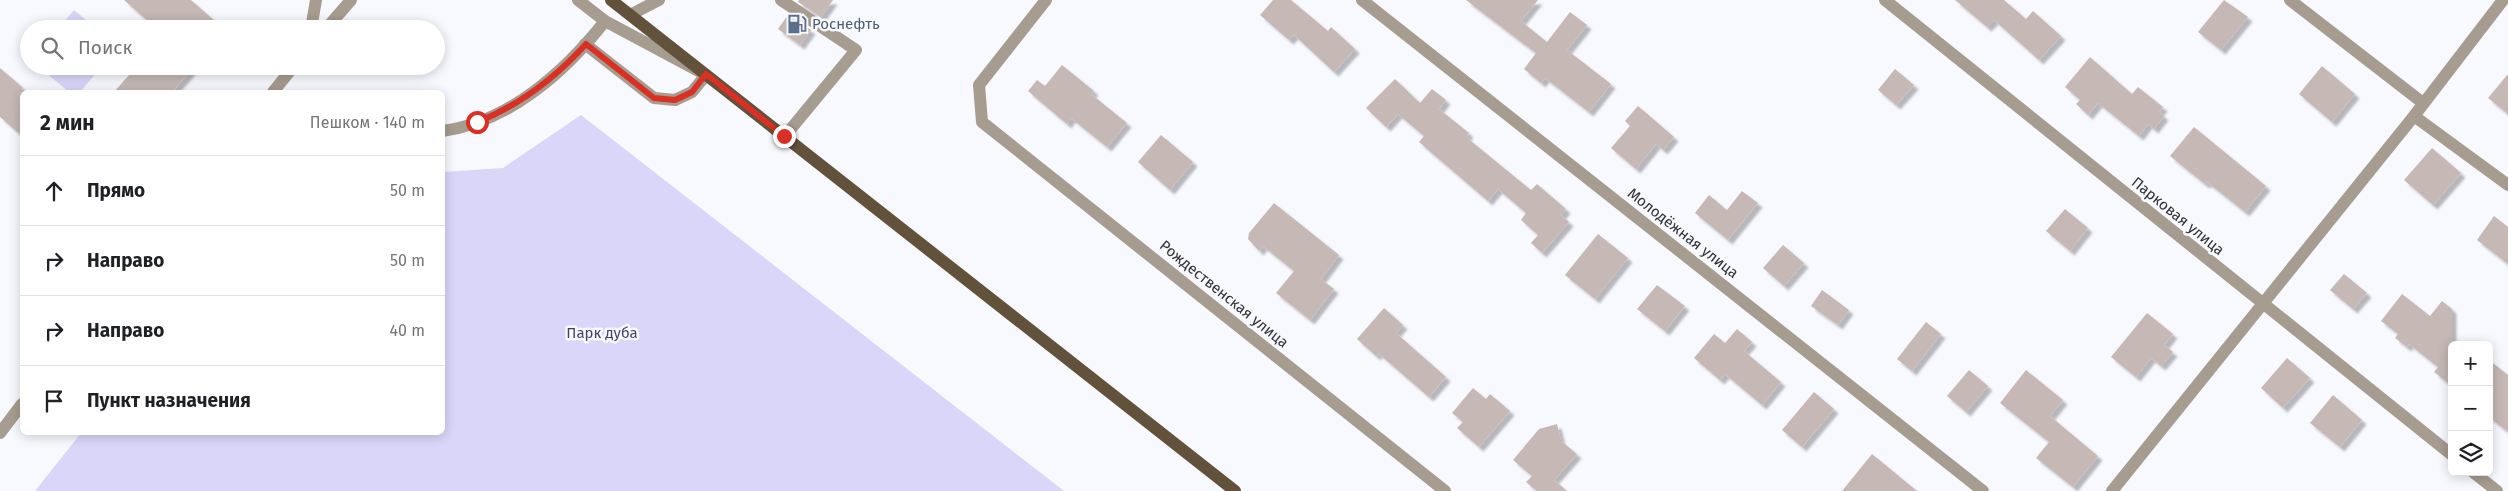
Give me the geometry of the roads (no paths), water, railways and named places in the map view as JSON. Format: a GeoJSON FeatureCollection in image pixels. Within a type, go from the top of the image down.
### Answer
{"type":"FeatureCollection","features":[{"type":"Feature","properties":{"kind":"main road"},"geometry":{"type":"LineString","coordinates":[[611,0],[1235,491]]}},
{"type":"Feature","properties":{"kind":"street"},"geometry":{"type":"LineString","coordinates":[[313,20],[316,0]]}},
{"type":"Feature","properties":{"kind":"street"},"geometry":{"type":"LineString","coordinates":[[334,20],[351,0]]}},
{"type":"Feature","properties":{"kind":"street"},"geometry":{"type":"LineString","coordinates":[[578,0],[605,21],[706,74],[692,92],[675,100],[654,98],[586,44]]}},
{"type":"Feature","properties":{"kind":"street"},"geometry":{"type":"LineString","coordinates":[[630,15],[659,0]]}},
{"type":"Feature","properties":{"kind":"street"},"geometry":{"type":"LineString","coordinates":[[781,0],[856,50],[784,136]]}},
{"type":"Feature","properties":{"kind":"street","name":"Рождественская улица"},"geometry":{"type":"LineString","coordinates":[[1046,0],[979,85],[982,122],[1445,491]]}},
{"type":"Feature","properties":{"kind":"street","name":"Молодёжная улица"},"geometry":{"type":"LineString","coordinates":[[1362,0],[1983,491]]}},
{"type":"Feature","properties":{"kind":"street","name":"Парковая улица"},"geometry":{"type":"LineString","coordinates":[[1885,0],[2448,452]]}},
{"type":"Feature","properties":{"kind":"street"},"geometry":{"type":"LineString","coordinates":[[2290,0],[2423,103]]}},
{"type":"Feature","properties":{"kind":"street"},"geometry":{"type":"LineString","coordinates":[[2112,491],[2414,116],[2503,0]]}},
{"type":"Feature","properties":{"kind":"street"},"geometry":{"type":"LineString","coordinates":[[445,130],[477,122],[500,113],[526,96],[575,56],[605,21]]}},
{"type":"Feature","properties":{"kind":"street"},"geometry":{"type":"LineString","coordinates":[[275,90],[287,75]]}},
{"type":"Feature","properties":{"kind":"street"},"geometry":{"type":"LineString","coordinates":[[2414,116],[2508,185]]}},
{"type":"Feature","properties":{"kind":"street"},"geometry":{"type":"LineString","coordinates":[[0,432],[20,407]]}},
{"type":"Feature","properties":{"kind":"street"},"geometry":{"type":"LineString","coordinates":[[2478,476],[2497,491]]}},
{"type":"Feature","properties":{"kind":"place","name":"Роснефть"},"geometry":{"type":"Point","coordinates":[797,24]}},
{"type":"Feature","properties":{"kind":"park label","name":"Парк дуба"},"geometry":{"type":"Point","coordinates":[602,333]}}]}
